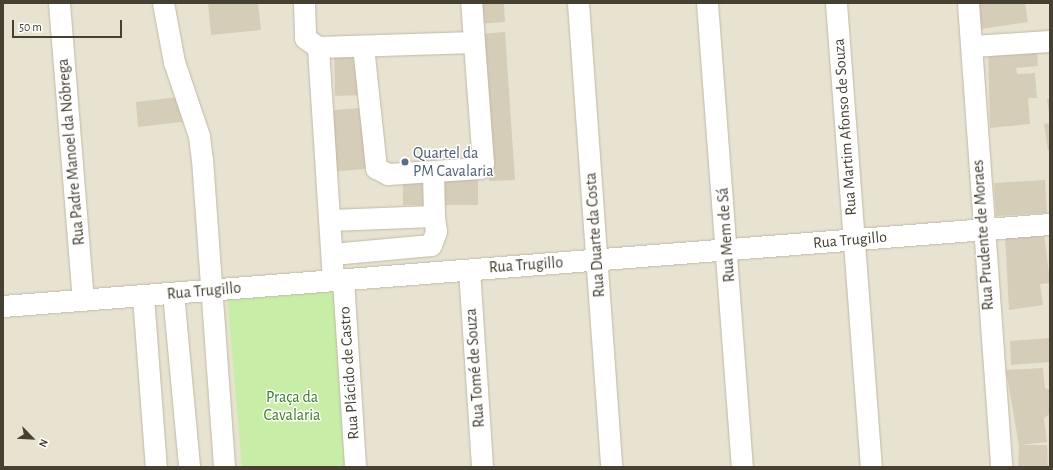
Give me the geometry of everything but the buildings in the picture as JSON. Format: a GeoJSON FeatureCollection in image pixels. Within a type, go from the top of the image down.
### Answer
{"type":"FeatureCollection","features":[{"type":"Feature","properties":{"kind":"street","name":"Rua Padre Manoel da Nóbrega"},"geometry":{"type":"LineString","coordinates":[[59,3],[83,300]]}},
{"type":"Feature","properties":{"kind":"street"},"geometry":{"type":"LineString","coordinates":[[163,3],[174,62],[199,136],[224,467]]}},
{"type":"Feature","properties":{"kind":"street"},"geometry":{"type":"LineString","coordinates":[[304,3],[305,38],[318,47],[474,42]]}},
{"type":"Feature","properties":{"kind":"street"},"geometry":{"type":"LineString","coordinates":[[363,46],[376,168],[388,174],[476,170],[483,163],[471,3]]}},
{"type":"Feature","properties":{"kind":"street","name":"Rua Duarte da Costa"},"geometry":{"type":"LineString","coordinates":[[578,3],[611,467]]}},
{"type":"Feature","properties":{"kind":"street","name":"Rua Mem de Sá"},"geometry":{"type":"LineString","coordinates":[[707,3],[727,250],[742,467]]}},
{"type":"Feature","properties":{"kind":"street","name":"Rua Martim Afonso de Souza"},"geometry":{"type":"LineString","coordinates":[[836,3],[871,467]]}},
{"type":"Feature","properties":{"kind":"street","name":"Rua Prudente de Moraes"},"geometry":{"type":"LineString","coordinates":[[968,3],[972,46],[982,229],[1001,467]]}},
{"type":"Feature","properties":{"kind":"street"},"geometry":{"type":"LineString","coordinates":[[972,46],[1050,41]]}},
{"type":"Feature","properties":{"kind":"street","name":"Rua Plácido de Castro"},"geometry":{"type":"LineString","coordinates":[[318,47],[332,254],[338,280],[355,467]]}},
{"type":"Feature","properties":{"kind":"street"},"geometry":{"type":"LineString","coordinates":[[332,254],[431,245],[435,239],[433,172]]}},
{"type":"Feature","properties":{"kind":"street"},"geometry":{"type":"LineString","coordinates":[[330,220],[434,216]]}},
{"type":"Feature","properties":{"kind":"street","name":"Rua Trugillo"},"geometry":{"type":"LineString","coordinates":[[3,306],[1050,224]]}},
{"type":"Feature","properties":{"kind":"street","name":"Rua Tomé de Souza"},"geometry":{"type":"LineString","coordinates":[[468,270],[482,467]]}},
{"type":"Feature","properties":{"kind":"street"},"geometry":{"type":"LineString","coordinates":[[173,293],[189,467]]}},
{"type":"Feature","properties":{"kind":"street"},"geometry":{"type":"LineString","coordinates":[[143,296],[156,467]]}},
{"type":"Feature","properties":{"kind":"street"},"geometry":{"type":"LineString","coordinates":[[145,330],[156,322],[176,327]]}},
{"type":"Feature","properties":{"kind":"shaded area"},"geometry":{"type":"Polygon","coordinates":[[[3,3],[1050,3],[1050,467],[3,467],[3,3]]]}},
{"type":"Feature","properties":{"kind":"green space","name":"Praça da Cavalaria"},"geometry":{"type":"Polygon","coordinates":[[[335,285],[353,467],[242,467],[227,295],[335,285]]]}},
{"type":"Feature","properties":{"kind":"place","name":"Quartel da PM Cavalaria"},"geometry":{"type":"Point","coordinates":[405,162]}}]}
